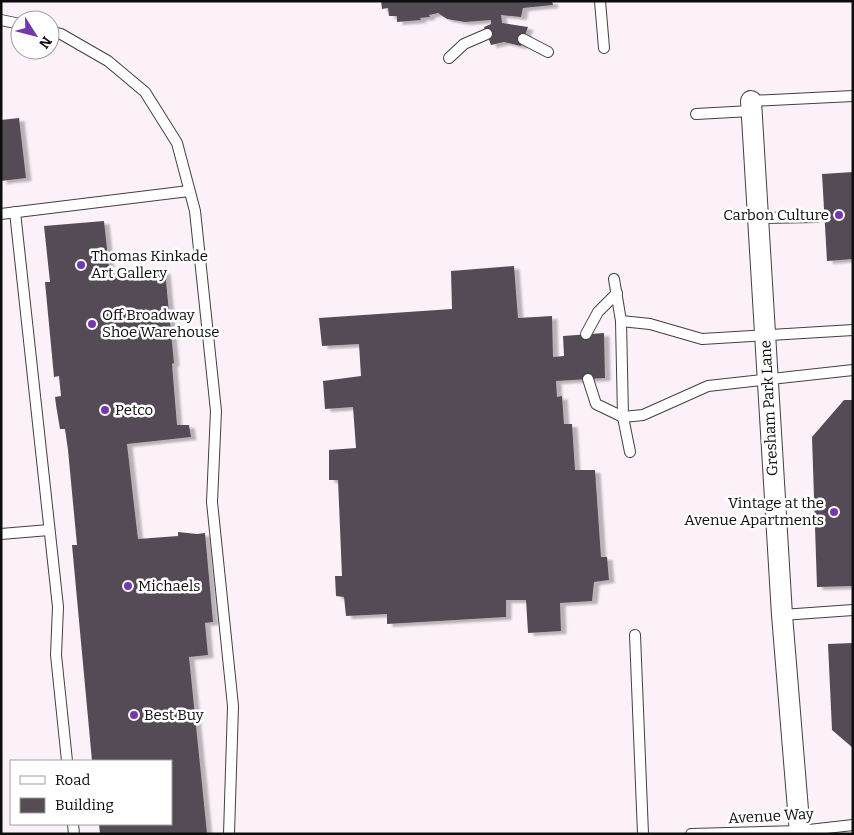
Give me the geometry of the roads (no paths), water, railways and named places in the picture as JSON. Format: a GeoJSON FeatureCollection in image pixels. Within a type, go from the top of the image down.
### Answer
{"type":"FeatureCollection","features":[{"type":"Feature","properties":{"kind":"street","name":"Gresham Park Lane"},"geometry":{"type":"LineString","coordinates":[[751,106],[782,615],[800,832]]}},
{"type":"Feature","properties":{"kind":"lane"},"geometry":{"type":"LineString","coordinates":[[600,1],[604,48]]}},
{"type":"Feature","properties":{"kind":"lane"},"geometry":{"type":"LineString","coordinates":[[60,34],[108,61],[145,92],[177,143],[195,212],[216,411],[212,502],[233,706],[229,834]]}},
{"type":"Feature","properties":{"kind":"lane"},"geometry":{"type":"LineString","coordinates":[[449,58],[464,44],[487,34]]}},
{"type":"Feature","properties":{"kind":"lane"},"geometry":{"type":"LineString","coordinates":[[523,39],[548,52]]}},
{"type":"Feature","properties":{"kind":"lane"},"geometry":{"type":"LineString","coordinates":[[696,114],[751,106],[853,96]]}},
{"type":"Feature","properties":{"kind":"lane"},"geometry":{"type":"LineString","coordinates":[[1,214],[190,191]]}},
{"type":"Feature","properties":{"kind":"lane"},"geometry":{"type":"LineString","coordinates":[[15,212],[58,607],[56,655],[67,760]]}},
{"type":"Feature","properties":{"kind":"lane"},"geometry":{"type":"LineString","coordinates":[[758,218],[817,217]]}},
{"type":"Feature","properties":{"kind":"lane"},"geometry":{"type":"LineString","coordinates":[[614,279],[622,321],[623,417],[630,452]]}},
{"type":"Feature","properties":{"kind":"lane"},"geometry":{"type":"LineString","coordinates":[[586,334],[598,312],[617,294]]}},
{"type":"Feature","properties":{"kind":"lane"},"geometry":{"type":"LineString","coordinates":[[622,321],[650,324],[702,339],[853,330]]}},
{"type":"Feature","properties":{"kind":"lane"},"geometry":{"type":"LineString","coordinates":[[588,379],[596,404],[623,417],[643,415],[708,386],[853,370]]}},
{"type":"Feature","properties":{"kind":"lane"},"geometry":{"type":"LineString","coordinates":[[1,534],[49,530]]}},
{"type":"Feature","properties":{"kind":"lane"},"geometry":{"type":"LineString","coordinates":[[782,615],[853,610]]}},
{"type":"Feature","properties":{"kind":"lane"},"geometry":{"type":"LineString","coordinates":[[635,635],[644,834]]}},
{"type":"Feature","properties":{"kind":"lane","name":"Avenue Way"},"geometry":{"type":"LineString","coordinates":[[691,834],[800,832],[853,825]]}},
{"type":"Feature","properties":{"kind":"place","name":"Carbon Culture"},"geometry":{"type":"Point","coordinates":[839,215]}},
{"type":"Feature","properties":{"kind":"place","name":"Thomas Kinkade Art Gallery"},"geometry":{"type":"Point","coordinates":[81,265]}},
{"type":"Feature","properties":{"kind":"place","name":"Off Broadway Shoe Warehouse"},"geometry":{"type":"Point","coordinates":[92,324]}},
{"type":"Feature","properties":{"kind":"place","name":"Petco"},"geometry":{"type":"Point","coordinates":[105,410]}},
{"type":"Feature","properties":{"kind":"place","name":"Vintage at the Avenue Apartments"},"geometry":{"type":"Point","coordinates":[834,512]}},
{"type":"Feature","properties":{"kind":"place","name":"Michaels"},"geometry":{"type":"Point","coordinates":[128,586]}},
{"type":"Feature","properties":{"kind":"place","name":"Best Buy"},"geometry":{"type":"Point","coordinates":[134,715]}}]}
